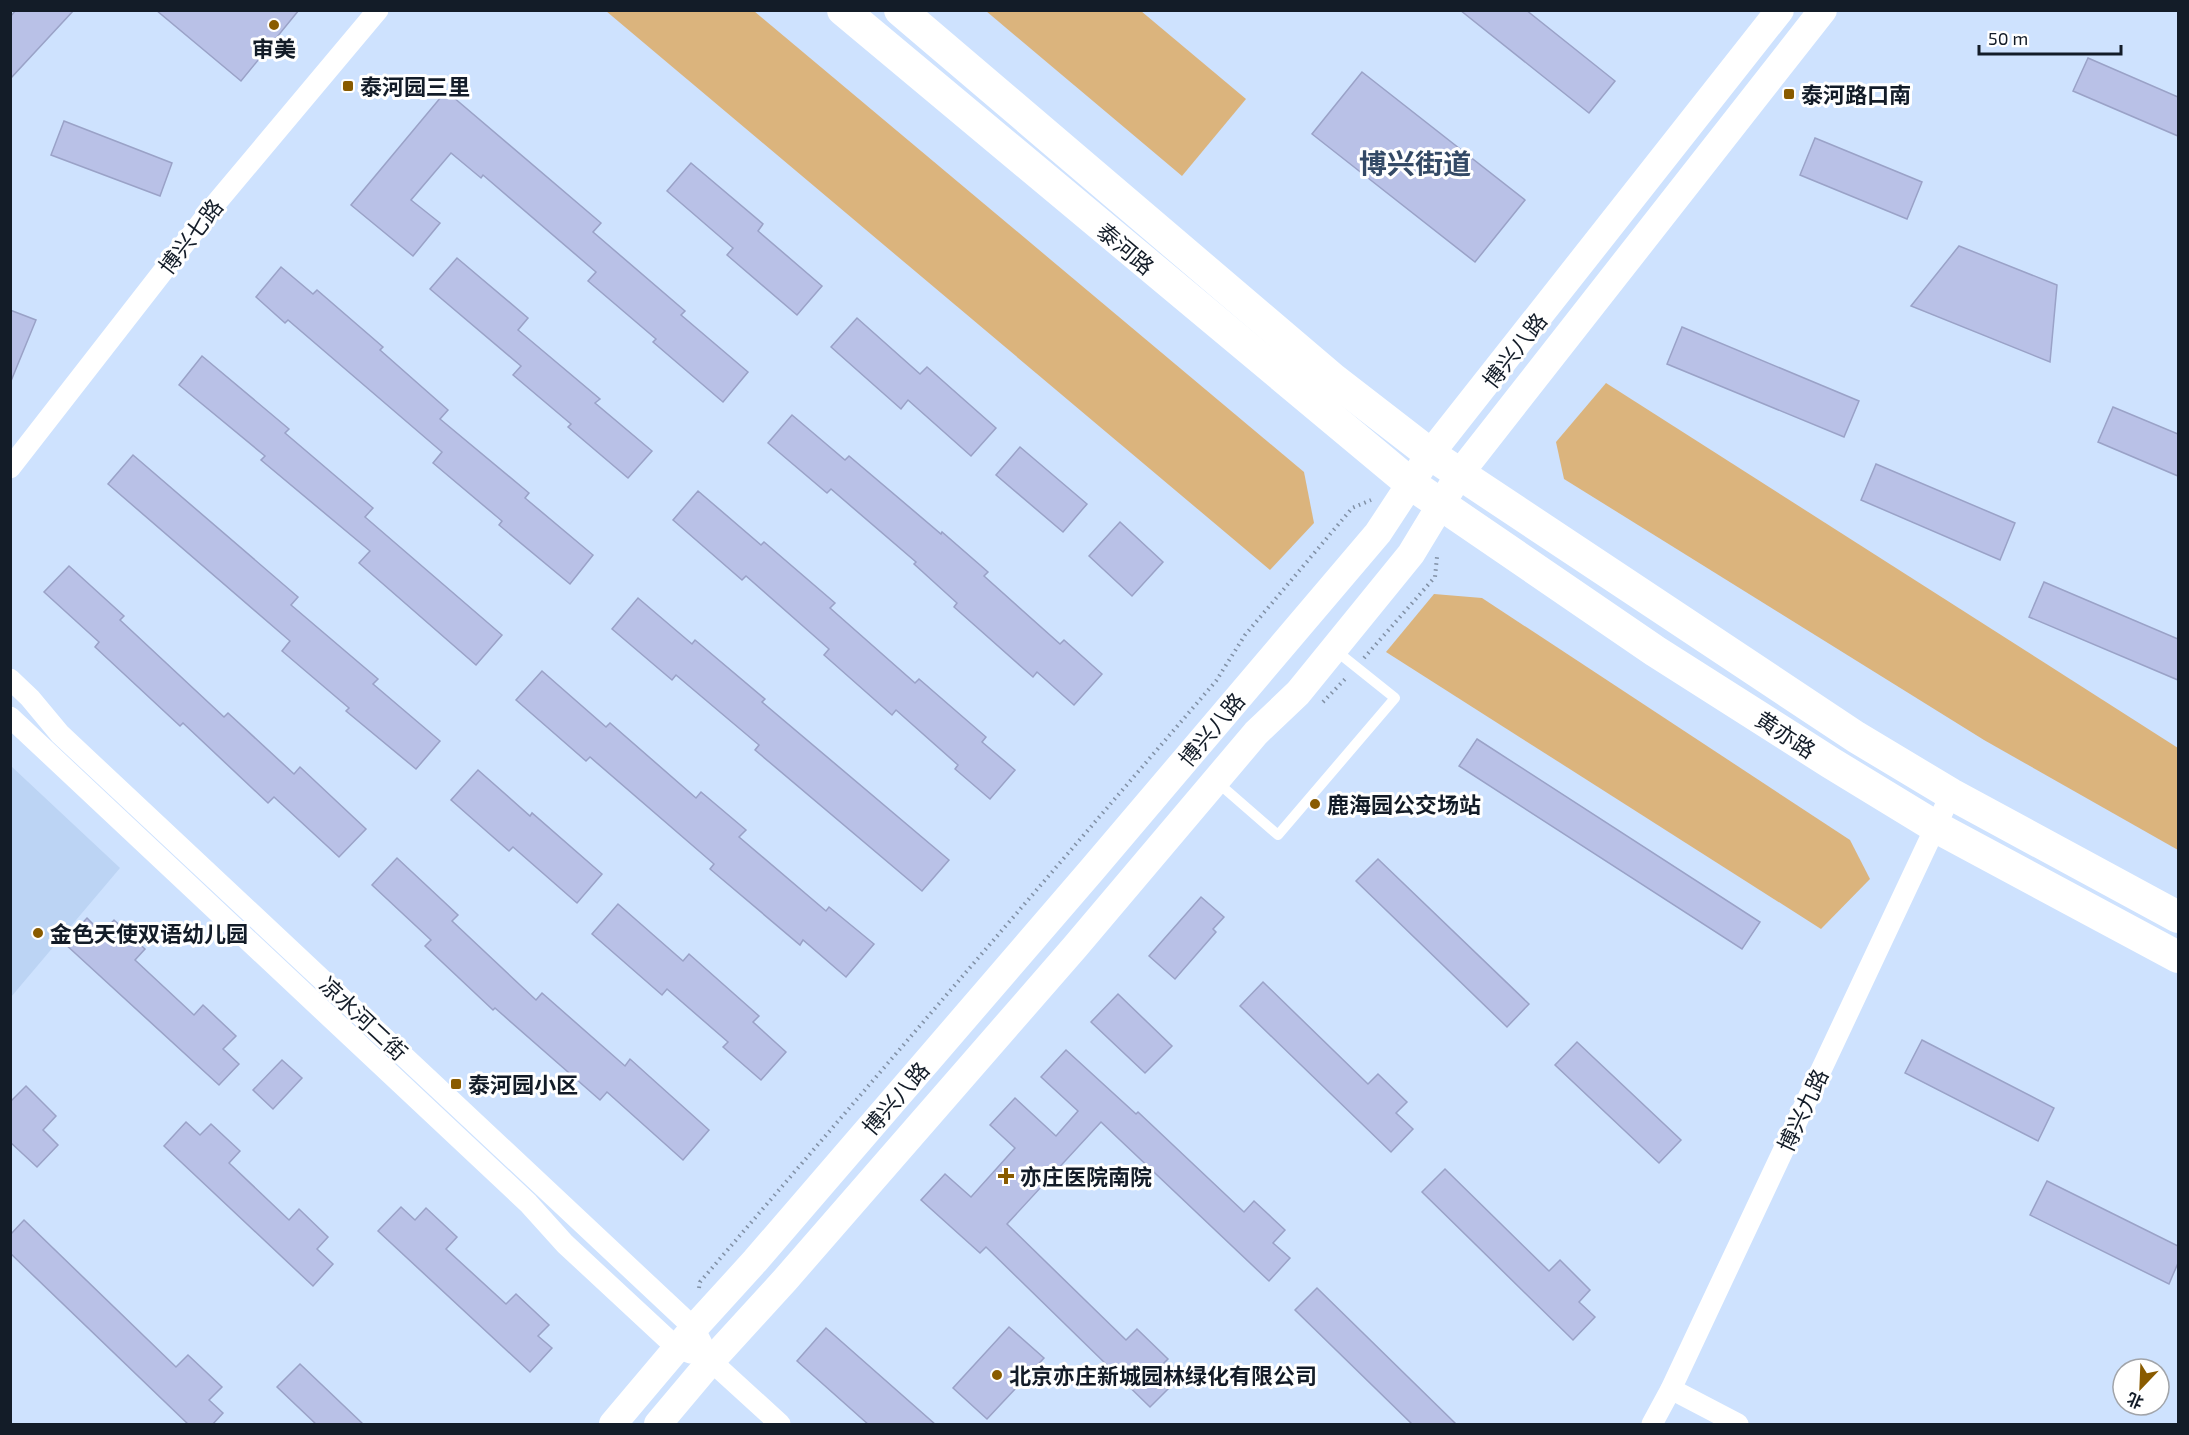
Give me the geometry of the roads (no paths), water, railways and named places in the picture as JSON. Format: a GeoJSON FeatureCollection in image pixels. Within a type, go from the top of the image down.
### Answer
{"type":"FeatureCollection","features":[{"type":"Feature","properties":{"kind":"main road","name":"泰河路"},"geometry":{"type":"LineString","coordinates":[[843,10],[1411,484]]}},
{"type":"Feature","properties":{"kind":"main road","name":"泰河路"},"geometry":{"type":"LineString","coordinates":[[900,10],[1333,379],[1430,454]]}},
{"type":"Feature","properties":{"kind":"main road","name":"黄亦路"},"geometry":{"type":"LineString","coordinates":[[1430,454],[1856,737],[1951,794],[2178,917]]}},
{"type":"Feature","properties":{"kind":"main road","name":"黄亦路"},"geometry":{"type":"LineString","coordinates":[[1411,484],[1655,651],[1936,827],[2178,957]]}},
{"type":"Feature","properties":{"kind":"street","name":"博兴七路"},"geometry":{"type":"LineString","coordinates":[[10,468],[217,202],[378,10]]}},
{"type":"Feature","properties":{"kind":"street","name":"博兴八路"},"geometry":{"type":"LineString","coordinates":[[613,1425],[685,1338],[800,1210],[1378,533],[1430,454],[1780,10]]}},
{"type":"Feature","properties":{"kind":"street","name":"博兴八路"},"geometry":{"type":"LineString","coordinates":[[658,1425],[711,1361],[793,1271],[1075,947],[1256,733],[1298,693],[1335,650],[1411,554],[1460,473],[1823,10]]}},
{"type":"Feature","properties":{"kind":"street","name":"凉水河二街"},"geometry":{"type":"LineString","coordinates":[[10,680],[30,698],[60,734],[685,1338],[780,1425]]}},
{"type":"Feature","properties":{"kind":"street","name":"凉水河二街"},"geometry":{"type":"LineString","coordinates":[[10,717],[528,1203],[565,1244],[685,1338]]}},
{"type":"Feature","properties":{"kind":"street","name":"博兴九路"},"geometry":{"type":"LineString","coordinates":[[1652,1425],[1951,794]]}},
{"type":"Feature","properties":{"kind":"street"},"geometry":{"type":"LineString","coordinates":[[1671,1389],[1738,1425]]}},
{"type":"Feature","properties":{"kind":"lane"},"geometry":{"type":"LineString","coordinates":[[1215,781],[1278,835],[1395,698],[1335,650]]}},
{"type":"Feature","properties":{"kind":"place","name":"审美"},"geometry":{"type":"Point","coordinates":[274,25]}},
{"type":"Feature","properties":{"kind":"place","name":"泰河园三里"},"geometry":{"type":"Point","coordinates":[348,86]}},
{"type":"Feature","properties":{"kind":"place","name":"泰河路口南"},"geometry":{"type":"Point","coordinates":[1789,94]}},
{"type":"Feature","properties":{"kind":"place","name":"鹿海园公交场站"},"geometry":{"type":"Point","coordinates":[1315,804]}},
{"type":"Feature","properties":{"kind":"place","name":"金色天使双语幼儿园"},"geometry":{"type":"Point","coordinates":[38,933]}},
{"type":"Feature","properties":{"kind":"place","name":"泰河园小区"},"geometry":{"type":"Point","coordinates":[456,1084]}},
{"type":"Feature","properties":{"kind":"place","name":"亦庄医院南院"},"geometry":{"type":"Point","coordinates":[1006,1176]}},
{"type":"Feature","properties":{"kind":"place","name":"北京亦庄新城园林绿化有限公司"},"geometry":{"type":"Point","coordinates":[997,1375]}},
{"type":"Feature","properties":{"kind":"district","name":"博兴街道"},"geometry":{"type":"Point","coordinates":[1415,163]}}]}
